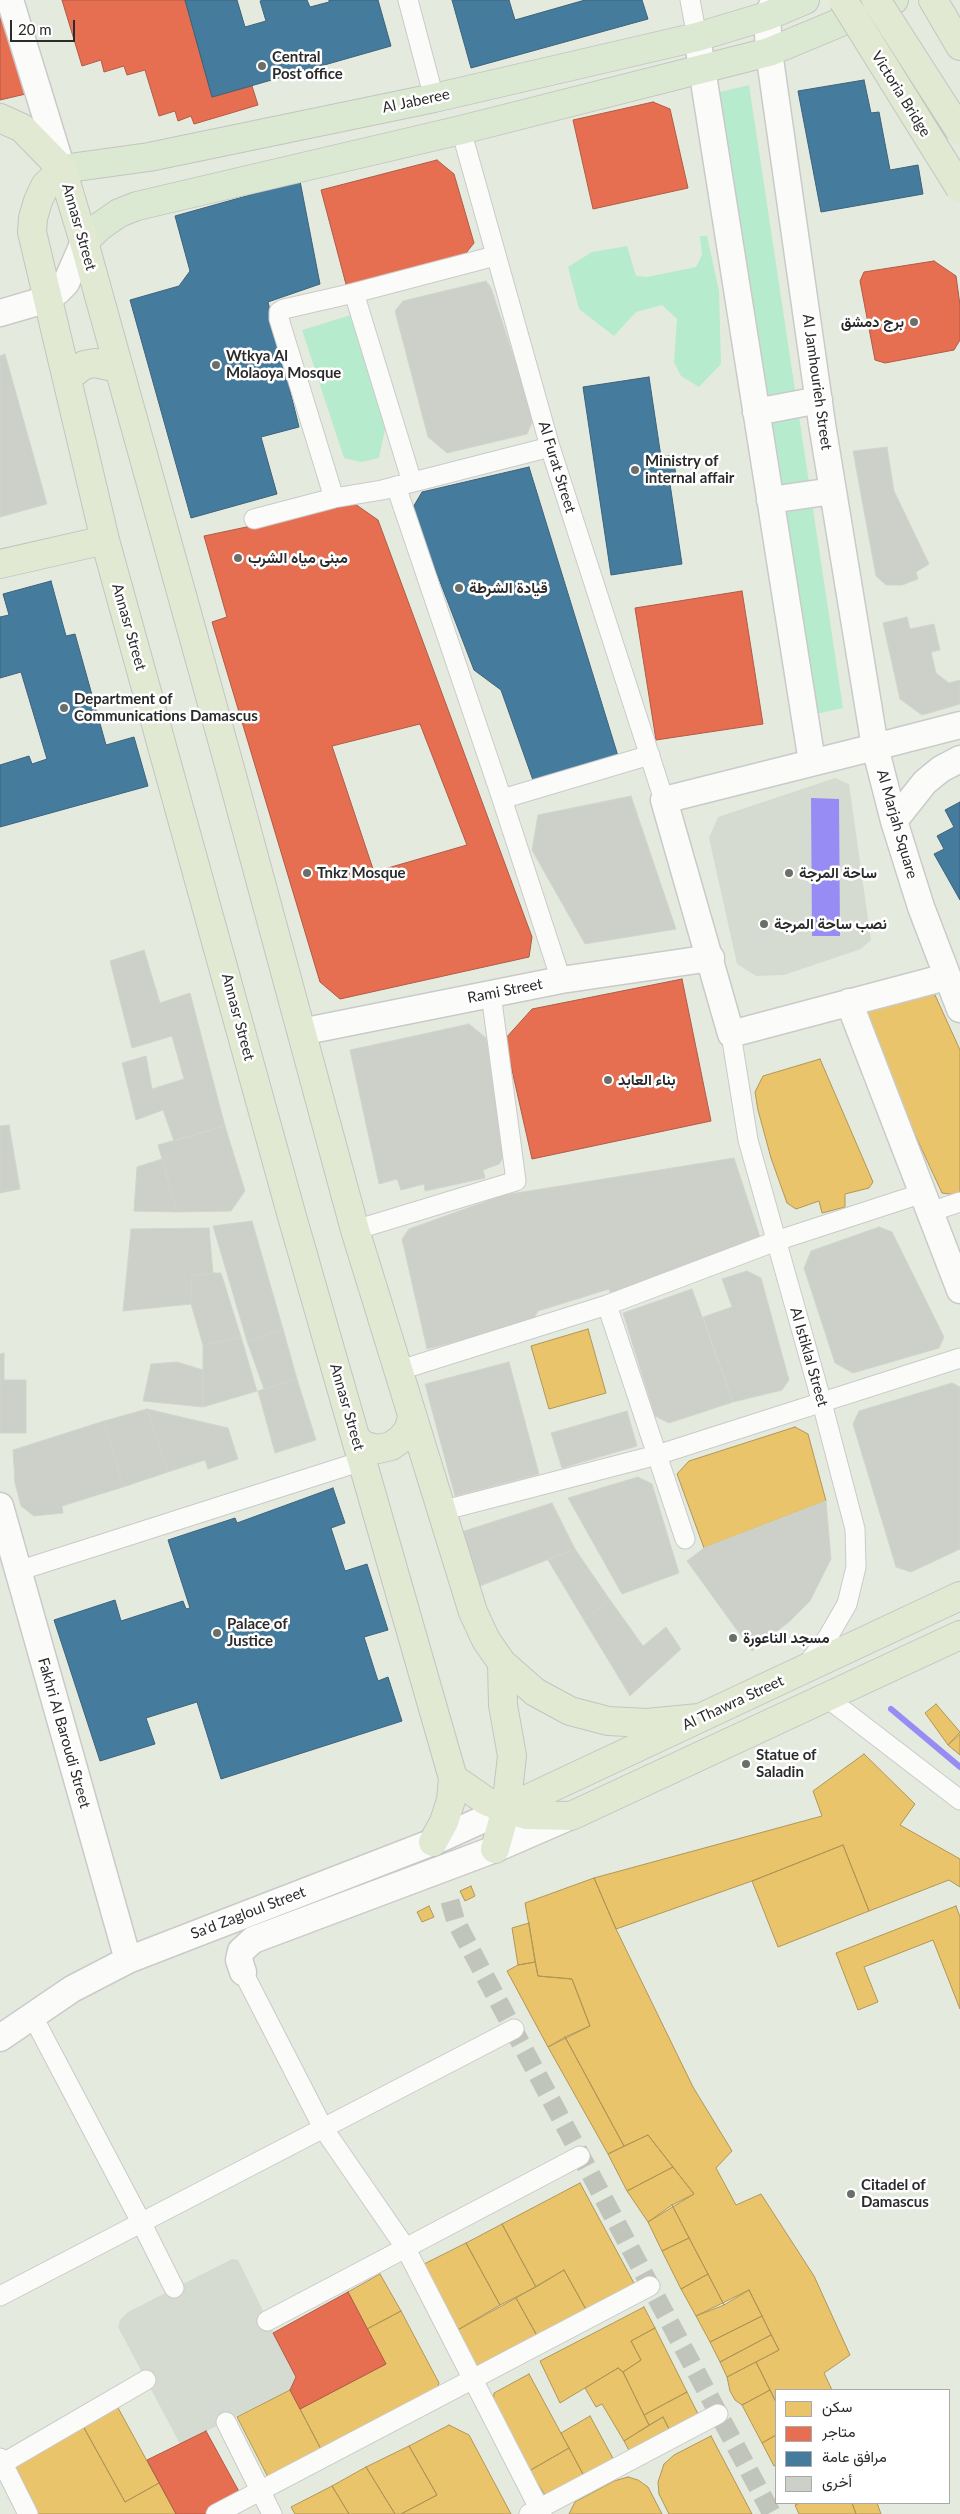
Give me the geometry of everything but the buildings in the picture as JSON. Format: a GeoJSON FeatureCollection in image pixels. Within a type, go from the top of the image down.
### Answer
{"type":"FeatureCollection","features":[{"type":"Feature","properties":{"kind":"highway","name":"Victoria Bridge"},"geometry":{"type":"LineString","coordinates":[[843,0],[960,188]]}},
{"type":"Feature","properties":{"kind":"highway","name":"Victoria Bridge"},"geometry":{"type":"LineString","coordinates":[[876,0],[960,131]]}},
{"type":"Feature","properties":{"kind":"highway"},"geometry":{"type":"LineString","coordinates":[[933,0],[960,46]]}},
{"type":"Feature","properties":{"kind":"highway"},"geometry":{"type":"LineString","coordinates":[[0,118],[22,128],[62,169]]}},
{"type":"Feature","properties":{"kind":"highway","name":"Annasr Street"},"geometry":{"type":"LineString","coordinates":[[453,1778],[359,1450],[105,540],[32,232],[33,218],[45,186],[62,169],[84,242],[354,1230],[473,1612],[486,1640],[502,1663],[535,1692],[570,1711],[608,1721],[647,1722],[699,1718]]}},
{"type":"Feature","properties":{"kind":"highway"},"geometry":{"type":"LineString","coordinates":[[67,378],[84,365],[94,363],[118,368]]}},
{"type":"Feature","properties":{"kind":"highway"},"geometry":{"type":"LineString","coordinates":[[0,564],[105,540]]}},
{"type":"Feature","properties":{"kind":"highway"},"geometry":{"type":"LineString","coordinates":[[359,1450],[366,1446],[378,1449],[391,1446],[401,1440],[409,1429],[412,1418]]}},
{"type":"Feature","properties":{"kind":"highway","name":"Al Thawra Street"},"geometry":{"type":"LineString","coordinates":[[506,1810],[960,1596]]}},
{"type":"Feature","properties":{"kind":"highway"},"geometry":{"type":"LineString","coordinates":[[453,1778],[474,1794],[506,1810],[542,1816],[571,1816],[960,1635]]}},
{"type":"Feature","properties":{"kind":"highway"},"geometry":{"type":"LineString","coordinates":[[495,1849],[506,1810],[512,1756],[503,1704],[502,1663]]}},
{"type":"Feature","properties":{"kind":"highway"},"geometry":{"type":"LineString","coordinates":[[453,1778],[470,1783],[488,1781],[503,1771],[512,1756]]}},
{"type":"Feature","properties":{"kind":"highway"},"geometry":{"type":"LineString","coordinates":[[433,1842],[444,1822],[451,1800],[453,1778]]}},
{"type":"Feature","properties":{"kind":"main road"},"geometry":{"type":"LineString","coordinates":[[10,0],[62,169]]}},
{"type":"Feature","properties":{"kind":"main road","name":"Al Jaberee"},"geometry":{"type":"LineString","coordinates":[[62,169],[149,157],[434,98],[697,37],[771,8],[805,0]]}},
{"type":"Feature","properties":{"kind":"main road"},"geometry":{"type":"LineString","coordinates":[[0,313],[48,299],[66,282],[84,242],[99,227],[119,213],[137,206],[461,130],[769,52],[894,0]]}},
{"type":"Feature","properties":{"kind":"main road","name":"Al Jamhourieh Street"},"geometry":{"type":"LineString","coordinates":[[771,8],[769,52],[819,400],[874,747]]}},
{"type":"Feature","properties":{"kind":"main road"},"geometry":{"type":"LineString","coordinates":[[697,37],[812,762]]}},
{"type":"Feature","properties":{"kind":"main road"},"geometry":{"type":"LineString","coordinates":[[756,412],[819,400]]}},
{"type":"Feature","properties":{"kind":"main road"},"geometry":{"type":"LineString","coordinates":[[770,500],[833,491]]}},
{"type":"Feature","properties":{"kind":"main road"},"geometry":{"type":"LineString","coordinates":[[946,976],[731,1034],[711,958],[664,800],[960,725]]}},
{"type":"Feature","properties":{"kind":"main road","name":"Al Marjah Square"},"geometry":{"type":"LineString","coordinates":[[874,747],[894,821],[946,976],[960,1009]]}},
{"type":"Feature","properties":{"kind":"main road"},"geometry":{"type":"LineString","coordinates":[[894,821],[925,782],[941,769],[960,759]]}},
{"type":"Feature","properties":{"kind":"main road","name":"Rami Street"},"geometry":{"type":"LineString","coordinates":[[301,1032],[561,980],[711,958]]}},
{"type":"Feature","properties":{"kind":"main road"},"geometry":{"type":"LineString","coordinates":[[849,1002],[960,1290]]}},
{"type":"Feature","properties":{"kind":"main road","name":"Fakhri Al Baroudi Street"},"geometry":{"type":"LineString","coordinates":[[0,1506],[128,1960]]}},
{"type":"Feature","properties":{"kind":"main road","name":"Sa'd Zagloul Street"},"geometry":{"type":"LineString","coordinates":[[0,2038],[72,1988],[128,1960],[433,1842],[506,1810]]}},
{"type":"Feature","properties":{"kind":"main road"},"geometry":{"type":"LineString","coordinates":[[243,1972],[239,1960],[241,1951],[253,1940],[495,1849],[571,1816]]}},
{"type":"Feature","properties":{"kind":"street"},"geometry":{"type":"LineString","coordinates":[[0,3],[10,0]]}},
{"type":"Feature","properties":{"kind":"street"},"geometry":{"type":"LineString","coordinates":[[408,0],[434,98]]}},
{"type":"Feature","properties":{"kind":"street"},"geometry":{"type":"LineString","coordinates":[[690,0],[697,37]]}},
{"type":"Feature","properties":{"kind":"street","name":"Al Furat Street"},"geometry":{"type":"LineString","coordinates":[[461,130],[550,447],[664,800]]}},
{"type":"Feature","properties":{"kind":"street"},"geometry":{"type":"LineString","coordinates":[[334,498],[279,319],[279,312],[284,309],[354,293],[495,256]]}},
{"type":"Feature","properties":{"kind":"street"},"geometry":{"type":"LineString","coordinates":[[354,293],[404,484],[502,799],[561,980]]}},
{"type":"Feature","properties":{"kind":"street"},"geometry":{"type":"LineString","coordinates":[[254,519],[550,447]]}},
{"type":"Feature","properties":{"kind":"street"},"geometry":{"type":"LineString","coordinates":[[502,799],[650,755]]}},
{"type":"Feature","properties":{"kind":"street"},"geometry":{"type":"LineString","coordinates":[[354,1230],[516,1181],[491,994]]}},
{"type":"Feature","properties":{"kind":"street","name":"Al Istiklal Street"},"geometry":{"type":"LineString","coordinates":[[731,1034],[748,1140],[822,1403],[855,1529],[856,1567],[847,1604],[828,1637],[804,1670]]}},
{"type":"Feature","properties":{"kind":"street"},"geometry":{"type":"LineString","coordinates":[[397,1370],[607,1305],[776,1241],[926,1203],[960,1202]]}},
{"type":"Feature","properties":{"kind":"street"},"geometry":{"type":"LineString","coordinates":[[607,1305],[685,1540]]}},
{"type":"Feature","properties":{"kind":"street"},"geometry":{"type":"LineString","coordinates":[[441,1511],[657,1455],[960,1358]]}},
{"type":"Feature","properties":{"kind":"street"},"geometry":{"type":"LineString","coordinates":[[18,1570],[359,1450]]}},
{"type":"Feature","properties":{"kind":"street"},"geometry":{"type":"LineString","coordinates":[[826,1697],[960,1800]]}},
{"type":"Feature","properties":{"kind":"street"},"geometry":{"type":"LineString","coordinates":[[243,1972],[323,2128],[405,2247],[536,2512],[718,2414]]}},
{"type":"Feature","properties":{"kind":"street"},"geometry":{"type":"LineString","coordinates":[[32,2015],[142,2222],[174,2288]]}},
{"type":"Feature","properties":{"kind":"street"},"geometry":{"type":"LineString","coordinates":[[0,2296],[514,2030]]}},
{"type":"Feature","properties":{"kind":"street"},"geometry":{"type":"LineString","coordinates":[[267,2321],[580,2156]]}},
{"type":"Feature","properties":{"kind":"street"},"geometry":{"type":"LineString","coordinates":[[216,2514],[650,2286]]}},
{"type":"Feature","properties":{"kind":"street"},"geometry":{"type":"LineString","coordinates":[[28,2514],[1,2462],[146,2380]]}},
{"type":"Feature","properties":{"kind":"street"},"geometry":{"type":"LineString","coordinates":[[226,2422],[272,2514]]}},
{"type":"Feature","properties":{"kind":"green space"},"geometry":{"type":"Polygon","coordinates":[[[749,85],[843,708],[816,714],[720,92],[749,85]]]}},
{"type":"Feature","properties":{"kind":"green space"},"geometry":{"type":"Polygon","coordinates":[[[700,236],[707,236],[719,291],[721,364],[699,387],[681,376],[674,362],[677,319],[662,305],[636,312],[614,336],[579,309],[568,267],[592,252],[627,246],[636,276],[647,277],[696,267],[702,255],[700,236]]]}},
{"type":"Feature","properties":{"kind":"green space"},"geometry":{"type":"Polygon","coordinates":[[[351,315],[386,425],[379,458],[361,462],[344,458],[302,330],[351,315]]]}},
{"type":"Feature","properties":{"kind":"shaded area","name":"ساحة المرجة"},"geometry":{"type":"Polygon","coordinates":[[[835,778],[849,784],[871,940],[861,949],[784,975],[756,976],[737,964],[709,838],[718,817],[835,778]]]}},
{"type":"Feature","properties":{"kind":"shaded area"},"geometry":{"type":"Polygon","coordinates":[[[811,798],[839,799],[840,936],[812,936],[811,798]]]}},
{"type":"Feature","properties":{"kind":"shaded area"},"geometry":{"type":"Polygon","coordinates":[[[232,2259],[238,2260],[296,2377],[290,2390],[180,2444],[118,2327],[120,2320],[128,2312],[232,2259]]]}},
{"type":"Feature","properties":{"kind":"waterway"},"geometry":{"type":"LineString","coordinates":[[891,1709],[960,1767]]}},
{"type":"Feature","properties":{"kind":"tunnel"},"geometry":{"type":"LineString","coordinates":[[450,1901],[456,1922],[772,2514]]}},
{"type":"Feature","properties":{"kind":"place","name":"Central Post office"},"geometry":{"type":"Point","coordinates":[262,66]}},
{"type":"Feature","properties":{"kind":"place","name":"برج دمشق"},"geometry":{"type":"Point","coordinates":[914,322]}},
{"type":"Feature","properties":{"kind":"place","name":"Wtkya Al Molaoya Mosque"},"geometry":{"type":"Point","coordinates":[216,365]}},
{"type":"Feature","properties":{"kind":"place","name":"Ministry of internal affair"},"geometry":{"type":"Point","coordinates":[635,470]}},
{"type":"Feature","properties":{"kind":"place","name":"مبنى مياه الشرب"},"geometry":{"type":"Point","coordinates":[238,558]}},
{"type":"Feature","properties":{"kind":"place","name":"قيادة الشرطة"},"geometry":{"type":"Point","coordinates":[459,588]}},
{"type":"Feature","properties":{"kind":"place","name":"Department of Communications Damascus"},"geometry":{"type":"Point","coordinates":[64,708]}},
{"type":"Feature","properties":{"kind":"place","name":"Tnkz Mosque"},"geometry":{"type":"Point","coordinates":[307,873]}},
{"type":"Feature","properties":{"kind":"place","name":"ساحة المرجة"},"geometry":{"type":"Point","coordinates":[789,873]}},
{"type":"Feature","properties":{"kind":"place","name":"نصب ساحة المرجة"},"geometry":{"type":"Point","coordinates":[764,924]}},
{"type":"Feature","properties":{"kind":"place","name":"بناء العابد"},"geometry":{"type":"Point","coordinates":[608,1080]}},
{"type":"Feature","properties":{"kind":"place","name":"Palace of Justice"},"geometry":{"type":"Point","coordinates":[217,1633]}},
{"type":"Feature","properties":{"kind":"place","name":"مسجد الناعورة"},"geometry":{"type":"Point","coordinates":[733,1638]}},
{"type":"Feature","properties":{"kind":"place","name":"Statue of Saladin"},"geometry":{"type":"Point","coordinates":[746,1764]}},
{"type":"Feature","properties":{"kind":"place","name":"Citadel of Damascus"},"geometry":{"type":"Point","coordinates":[851,2194]}}]}
